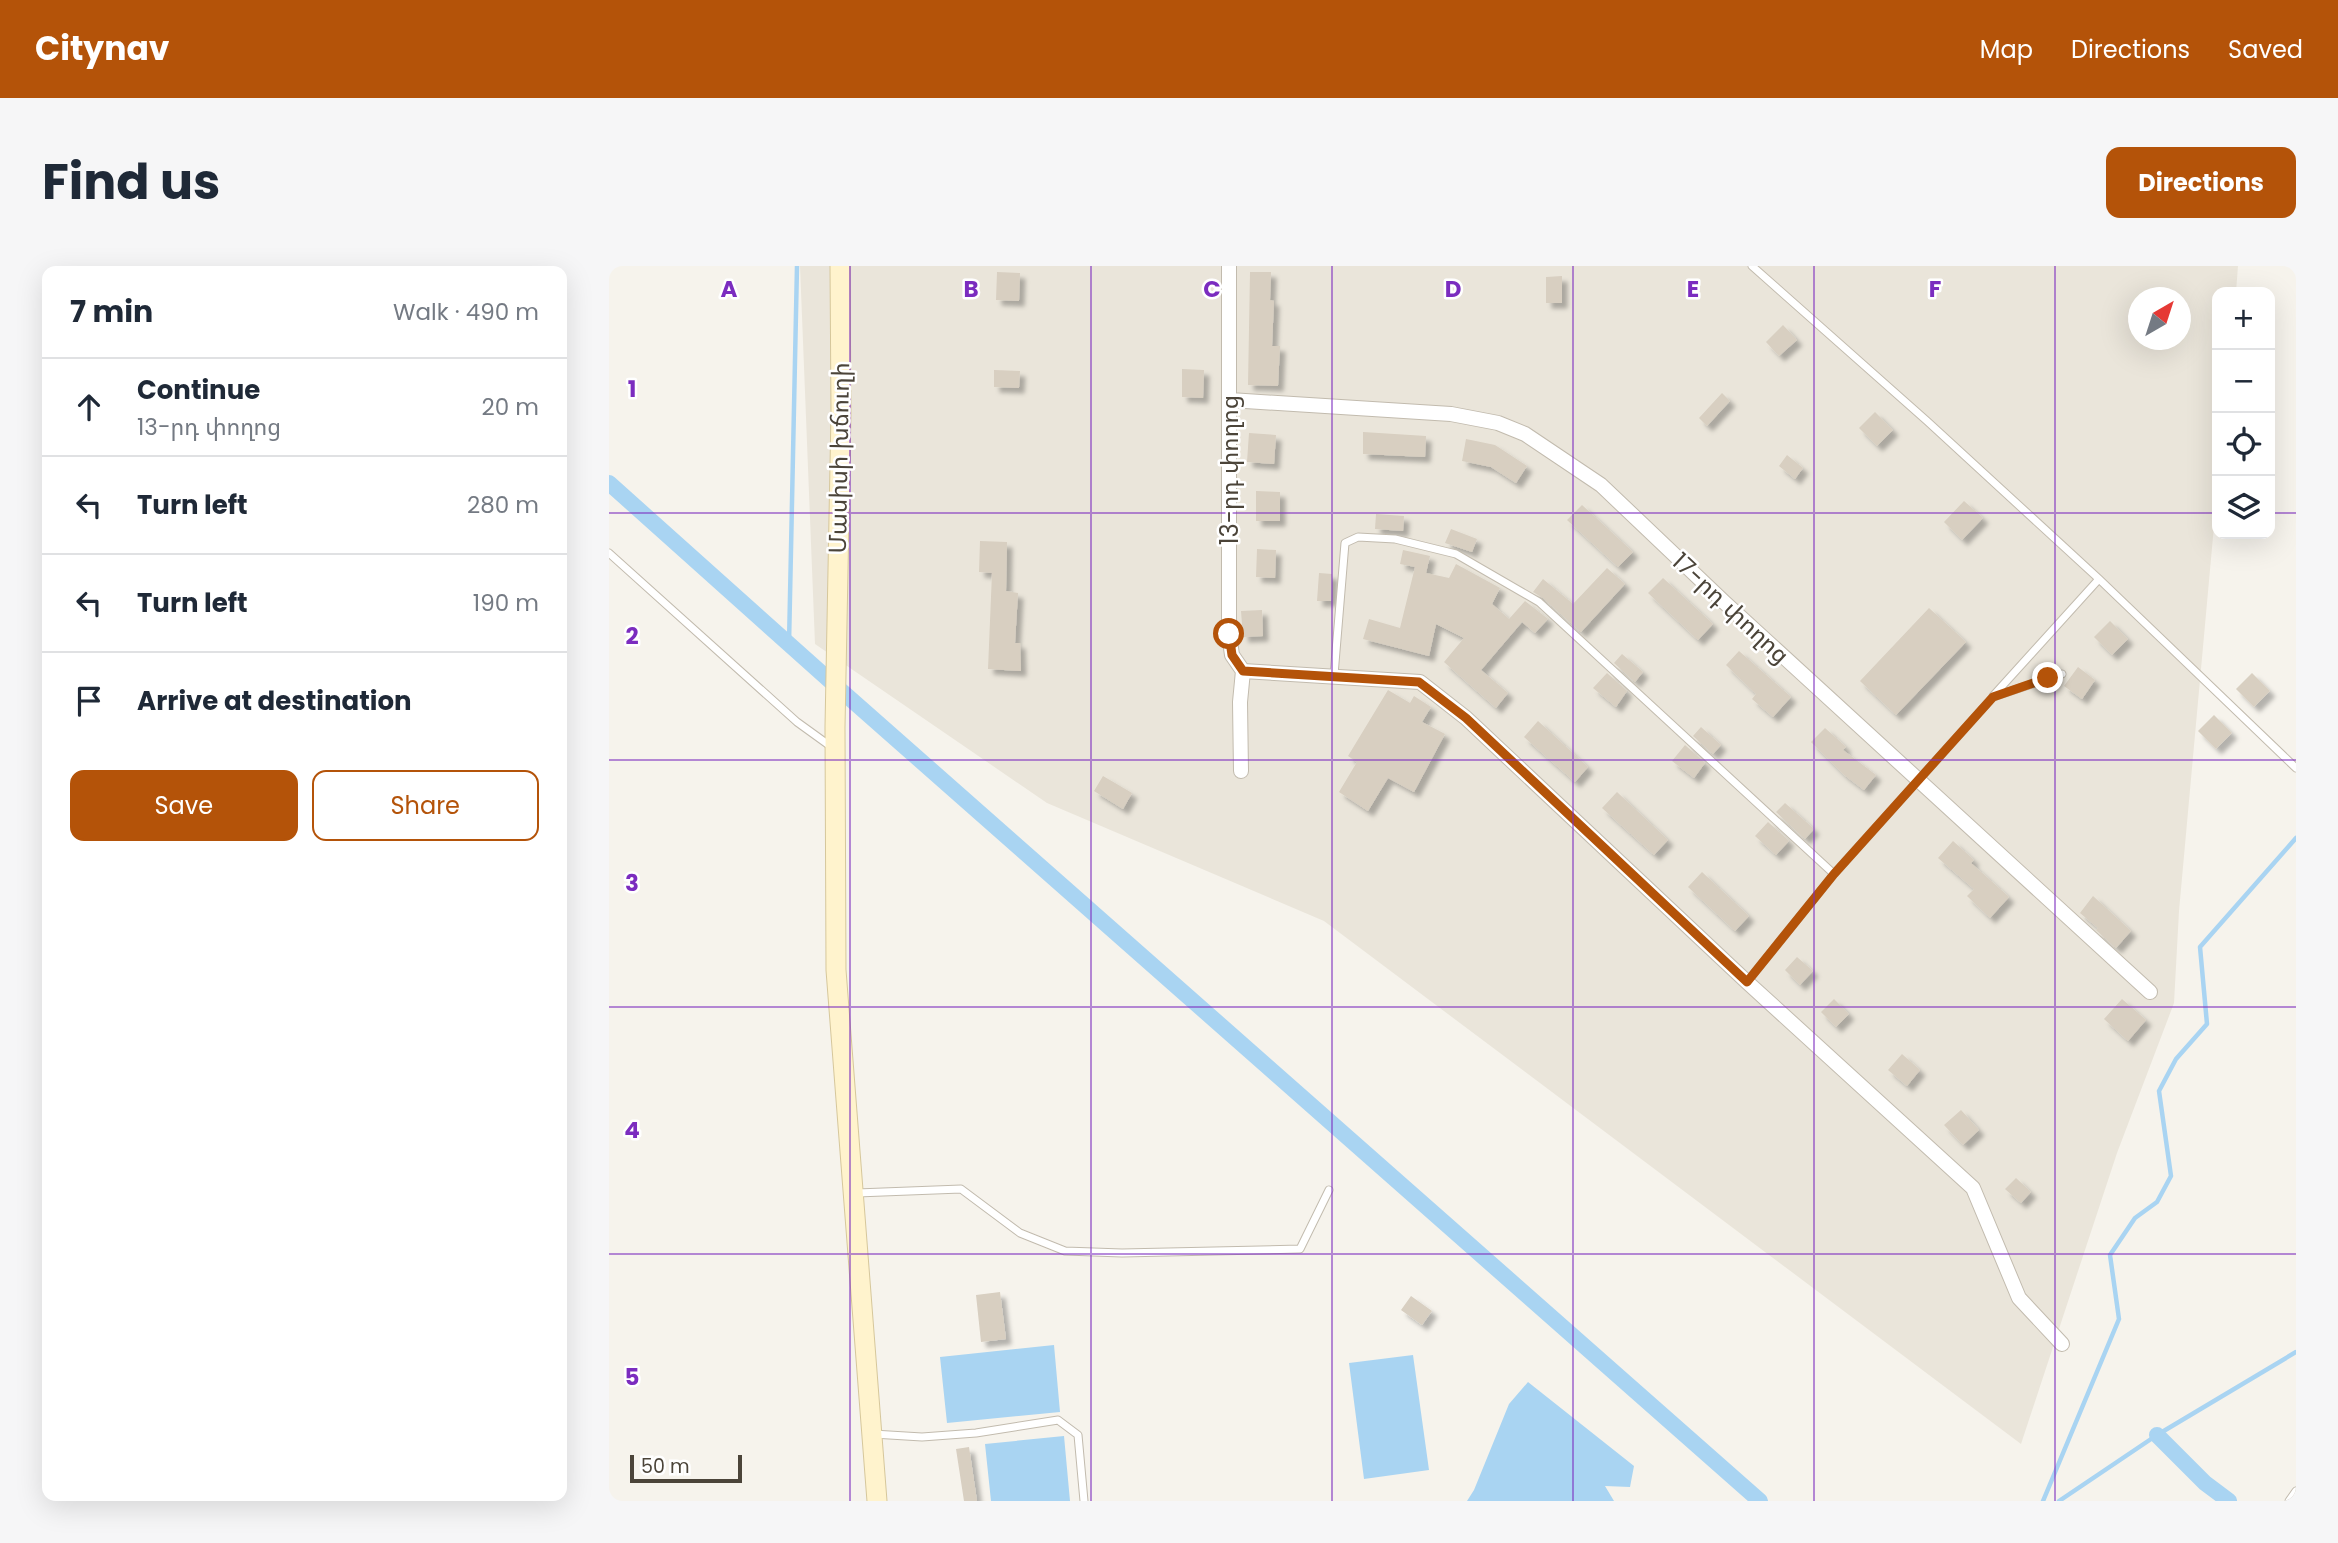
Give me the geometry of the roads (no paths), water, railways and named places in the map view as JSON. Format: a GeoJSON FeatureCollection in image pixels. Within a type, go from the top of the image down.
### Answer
{"type":"FeatureCollection","features":[{"type":"Feature","properties":{"kind":"main road","name":"Մասիսի խճուղի"},"geometry":{"type":"LineString","coordinates":[[840,266],[841,413],[835,727],[836,970],[877,1501]]}},
{"type":"Feature","properties":{"kind":"street","name":"13-րդ փողոց"},"geometry":{"type":"LineString","coordinates":[[1229,266],[1229,634],[1232,655],[1243,671]]}},
{"type":"Feature","properties":{"kind":"street","name":"17-րդ փողոց"},"geometry":{"type":"LineString","coordinates":[[1230,400],[1451,414],[1498,423],[1524,434],[1601,485],[1724,602],[2150,992]]}},
{"type":"Feature","properties":{"kind":"street"},"geometry":{"type":"LineString","coordinates":[[1241,771],[1240,702],[1243,671],[1419,682],[1466,718],[1747,982],[1973,1188],[2019,1298],[2062,1344]]}},
{"type":"Feature","properties":{"kind":"lane"},"geometry":{"type":"LineString","coordinates":[[1752,266],[1927,421],[2099,579],[2296,768]]}},
{"type":"Feature","properties":{"kind":"lane"},"geometry":{"type":"LineString","coordinates":[[1334,675],[1345,543],[1358,537],[1395,539],[1456,554],[1539,602],[1834,874]]}},
{"type":"Feature","properties":{"kind":"lane"},"geometry":{"type":"LineString","coordinates":[[609,553],[797,722],[836,750]]}},
{"type":"Feature","properties":{"kind":"lane"},"geometry":{"type":"LineString","coordinates":[[1747,982],[1834,874],[2099,579]]}},
{"type":"Feature","properties":{"kind":"lane"},"geometry":{"type":"LineString","coordinates":[[1993,697],[2062,674]]}},
{"type":"Feature","properties":{"kind":"lane"},"geometry":{"type":"LineString","coordinates":[[852,1193],[961,1189],[1020,1233],[1065,1251],[1122,1254],[1300,1249],[1329,1190]]}},
{"type":"Feature","properties":{"kind":"lane"},"geometry":{"type":"LineString","coordinates":[[872,1434],[922,1437],[977,1433],[1058,1420],[1078,1435],[1084,1501]]}},
{"type":"Feature","properties":{"kind":"lane"},"geometry":{"type":"LineString","coordinates":[[2289,1501],[2296,1491]]}},
{"type":"Feature","properties":{"kind":"water"},"geometry":{"type":"Polygon","coordinates":[[[1054,1345],[1060,1412],[947,1423],[940,1357],[1054,1345]]]}},
{"type":"Feature","properties":{"kind":"water"},"geometry":{"type":"Polygon","coordinates":[[[1413,1355],[1429,1470],[1364,1479],[1349,1363],[1413,1355]]]}},
{"type":"Feature","properties":{"kind":"water"},"geometry":{"type":"Polygon","coordinates":[[[1528,1382],[1634,1466],[1630,1487],[1605,1486],[1614,1501],[1467,1501],[1509,1404],[1528,1382]]]}},
{"type":"Feature","properties":{"kind":"water"},"geometry":{"type":"Polygon","coordinates":[[[1064,1436],[1070,1501],[991,1501],[985,1444],[1064,1436]]]}},
{"type":"Feature","properties":{"kind":"waterway"},"geometry":{"type":"LineString","coordinates":[[789,644],[797,266]]}},
{"type":"Feature","properties":{"kind":"waterway"},"geometry":{"type":"LineString","coordinates":[[609,483],[1760,1501]]}},
{"type":"Feature","properties":{"kind":"waterway"},"geometry":{"type":"LineString","coordinates":[[2043,1501],[2119,1319],[2110,1255],[2135,1218],[2157,1202],[2171,1176],[2159,1091],[2176,1059],[2207,1024],[2200,947],[2296,838]]}},
{"type":"Feature","properties":{"kind":"waterway"},"geometry":{"type":"LineString","coordinates":[[2059,1501],[2157,1435],[2296,1352]]}},
{"type":"Feature","properties":{"kind":"waterway"},"geometry":{"type":"LineString","coordinates":[[2157,1435],[2205,1483],[2229,1501]]}}]}
